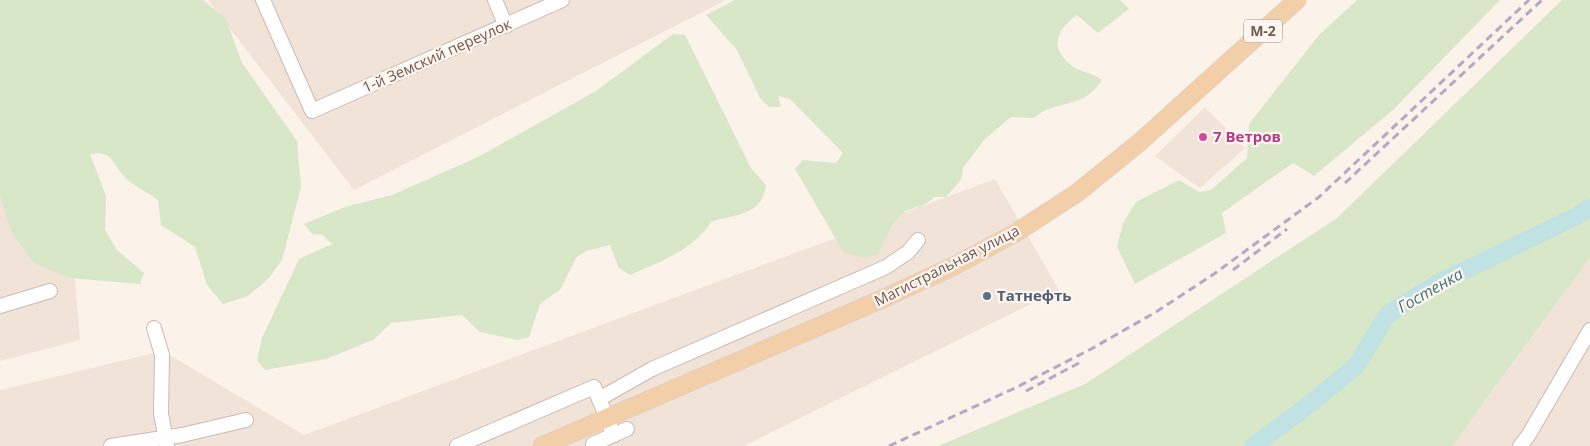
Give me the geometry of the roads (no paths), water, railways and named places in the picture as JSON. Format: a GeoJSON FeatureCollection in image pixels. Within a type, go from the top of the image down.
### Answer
{"type":"FeatureCollection","features":[{"type":"Feature","properties":{"kind":"main road","name":"Магистральная улица"},"geometry":{"type":"LineString","coordinates":[[542,446],[880,300],[954,266],[1017,232],[1077,193],[1115,163],[1297,0]]}},
{"type":"Feature","properties":{"kind":"street","name":"1-й Земский переулок"},"geometry":{"type":"LineString","coordinates":[[264,0],[312,111],[562,0]]}},
{"type":"Feature","properties":{"kind":"street"},"geometry":{"type":"LineString","coordinates":[[495,0],[506,26]]}},
{"type":"Feature","properties":{"kind":"street"},"geometry":{"type":"LineString","coordinates":[[599,399],[652,369],[886,267],[908,252],[918,240]]}},
{"type":"Feature","properties":{"kind":"street"},"geometry":{"type":"LineString","coordinates":[[0,306],[50,291]]}},
{"type":"Feature","properties":{"kind":"street"},"geometry":{"type":"LineString","coordinates":[[154,328],[162,355],[161,414],[166,442]]}},
{"type":"Feature","properties":{"kind":"street"},"geometry":{"type":"LineString","coordinates":[[1520,446],[1528,436],[1590,330]]}},
{"type":"Feature","properties":{"kind":"street"},"geometry":{"type":"LineString","coordinates":[[457,446],[594,387],[614,435]]}},
{"type":"Feature","properties":{"kind":"street"},"geometry":{"type":"LineString","coordinates":[[111,446],[166,442],[246,420]]}},
{"type":"Feature","properties":{"kind":"street"},"geometry":{"type":"LineString","coordinates":[[586,427],[592,445],[627,429]]}},
{"type":"Feature","properties":{"kind":"waterway","name":"Гостенка"},"geometry":{"type":"LineString","coordinates":[[1253,446],[1301,411],[1356,366],[1388,314],[1440,282],[1577,216],[1590,207]]}},
{"type":"Feature","properties":{"kind":"railway"},"geometry":{"type":"LineString","coordinates":[[889,446],[1015,388],[1091,349],[1156,312],[1214,274],[1319,197],[1529,0]]}},
{"type":"Feature","properties":{"kind":"railway"},"geometry":{"type":"LineString","coordinates":[[1345,183],[1542,0]]}},
{"type":"Feature","properties":{"kind":"railway"},"geometry":{"type":"LineString","coordinates":[[1233,270],[1287,229]]}},
{"type":"Feature","properties":{"kind":"railway"},"geometry":{"type":"LineString","coordinates":[[1026,391],[1079,363]]}},
{"type":"Feature","properties":{"kind":"place","name":"7 Ветров"},"geometry":{"type":"Point","coordinates":[1203,137]}},
{"type":"Feature","properties":{"kind":"place","name":"Татнефть"},"geometry":{"type":"Point","coordinates":[987,296]}}]}
